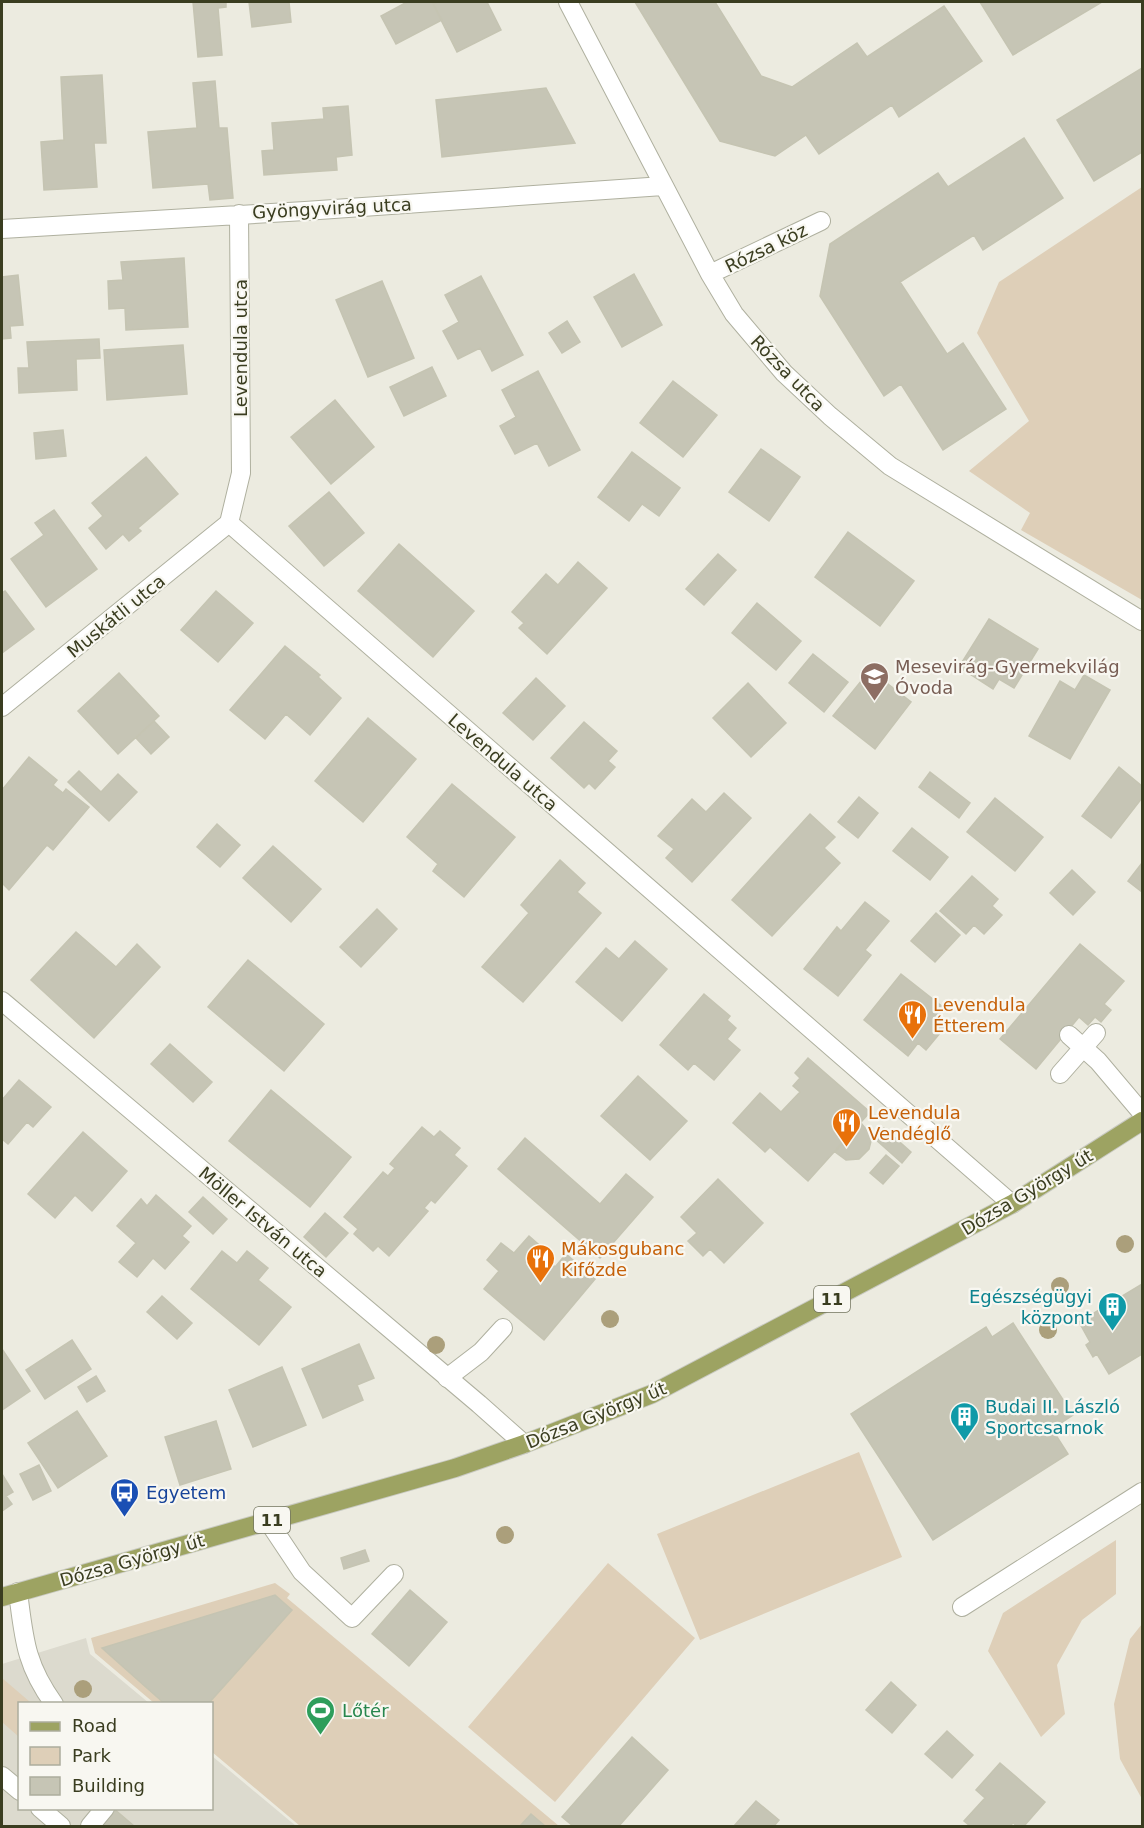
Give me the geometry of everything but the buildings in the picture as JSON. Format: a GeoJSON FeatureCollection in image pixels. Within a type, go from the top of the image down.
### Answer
{"type":"FeatureCollection","features":[{"type":"Feature","properties":{"kind":"main road","name":"Dózsa György út"},"geometry":{"type":"LineString","coordinates":[[10,1594],[455,1468],[652,1394],[1011,1204],[1143,1121]]}},
{"type":"Feature","properties":{"kind":"street","name":"Rózsa utca"},"geometry":{"type":"LineString","coordinates":[[568,2],[710,274],[734,314],[784,373],[830,416],[890,466],[1143,621]]}},
{"type":"Feature","properties":{"kind":"street","name":"Gyöngyvirág utca"},"geometry":{"type":"LineString","coordinates":[[2,229],[663,186]]}},
{"type":"Feature","properties":{"kind":"street","name":"Levendula utca"},"geometry":{"type":"LineString","coordinates":[[239,214],[241,473],[229,523],[1011,1204]]}},
{"type":"Feature","properties":{"kind":"street","name":"Rózsa köz"},"geometry":{"type":"LineString","coordinates":[[710,274],[821,221]]}},
{"type":"Feature","properties":{"kind":"street","name":"Muskátli utca"},"geometry":{"type":"LineString","coordinates":[[2,707],[229,523]]}},
{"type":"Feature","properties":{"kind":"street","name":"Möller István utca"},"geometry":{"type":"LineString","coordinates":[[2,1001],[524,1444]]}},
{"type":"Feature","properties":{"kind":"street"},"geometry":{"type":"LineString","coordinates":[[1060,1074],[1096,1034]]}},
{"type":"Feature","properties":{"kind":"street"},"geometry":{"type":"LineString","coordinates":[[1069,1035],[1098,1061],[1143,1113]]}},
{"type":"Feature","properties":{"kind":"street"},"geometry":{"type":"LineString","coordinates":[[447,1378],[481,1352],[504,1328]]}},
{"type":"Feature","properties":{"kind":"street"},"geometry":{"type":"LineString","coordinates":[[962,1607],[1141,1488]]}},
{"type":"Feature","properties":{"kind":"street"},"geometry":{"type":"LineString","coordinates":[[268,1521],[302,1572],[352,1618],[394,1574]]}},
{"type":"Feature","properties":{"kind":"street"},"geometry":{"type":"LineString","coordinates":[[10,1594],[25,1648],[40,1684],[53,1702]]}},
{"type":"Feature","properties":{"kind":"street"},"geometry":{"type":"LineString","coordinates":[[2,1776],[18,1789]]}},
{"type":"Feature","properties":{"kind":"street"},"geometry":{"type":"LineString","coordinates":[[41,1810],[61,1827]]}},
{"type":"Feature","properties":{"kind":"street"},"geometry":{"type":"LineString","coordinates":[[90,1827],[104,1810]]}},
{"type":"Feature","properties":{"kind":"shaded area"},"geometry":{"type":"Polygon","coordinates":[[[86,1638],[90,1654],[148,1702],[18,1702],[18,1810],[213,1810],[213,1757],[296,1826],[2,1826],[2,1664],[86,1638]]]}},
{"type":"Feature","properties":{"kind":"green space"},"geometry":{"type":"Polygon","coordinates":[[[1142,187],[1142,600],[1021,530],[1030,513],[969,471],[1029,421],[977,333],[999,282],[1142,187]]]}},
{"type":"Feature","properties":{"kind":"green space"},"geometry":{"type":"Polygon","coordinates":[[[859,1452],[902,1557],[700,1640],[657,1534],[859,1452]]]}},
{"type":"Feature","properties":{"kind":"green space"},"geometry":{"type":"Polygon","coordinates":[[[1116,1540],[1116,1594],[1082,1620],[1057,1665],[1065,1714],[1041,1737],[988,1651],[1003,1613],[1116,1540]]]}},
{"type":"Feature","properties":{"kind":"green space"},"geometry":{"type":"Polygon","coordinates":[[[608,1563],[695,1638],[555,1802],[468,1727],[608,1563]]]}},
{"type":"Feature","properties":{"kind":"green space"},"geometry":{"type":"Polygon","coordinates":[[[275,1583],[290,1594],[287,1598],[559,1826],[300,1826],[213,1753],[213,1702],[153,1702],[95,1653],[91,1638],[275,1583]]]}},
{"type":"Feature","properties":{"kind":"green space"},"geometry":{"type":"Polygon","coordinates":[[[1142,1624],[1142,1799],[1120,1759],[1114,1704],[1130,1639],[1142,1624]]]}},
{"type":"Feature","properties":{"kind":"green space"},"geometry":{"type":"Polygon","coordinates":[[[2,1678],[30,1702],[18,1702],[18,1736],[2,1722],[2,1678]]]}},
{"type":"Feature","properties":{"kind":"place","name":"Mesevirág-Gyermekvilág Óvoda"},"geometry":{"type":"Point","coordinates":[874,702]}},
{"type":"Feature","properties":{"kind":"place","name":"Levendula Étterem"},"geometry":{"type":"Point","coordinates":[912,1040]}},
{"type":"Feature","properties":{"kind":"place","name":"Levendula Vendéglő"},"geometry":{"type":"Point","coordinates":[847,1148]}},
{"type":"Feature","properties":{"kind":"place","name":"Mákosgubanc Kifőzde"},"geometry":{"type":"Point","coordinates":[540,1284]}},
{"type":"Feature","properties":{"kind":"place","name":"Egészségügyi központ"},"geometry":{"type":"Point","coordinates":[1113,1332]}},
{"type":"Feature","properties":{"kind":"place","name":"Budai II. László Sportcsarnok"},"geometry":{"type":"Point","coordinates":[964,1442]}},
{"type":"Feature","properties":{"kind":"place","name":"Egyetem"},"geometry":{"type":"Point","coordinates":[125,1518]}},
{"type":"Feature","properties":{"kind":"place","name":"Lőtér"},"geometry":{"type":"Point","coordinates":[321,1736]}}]}
